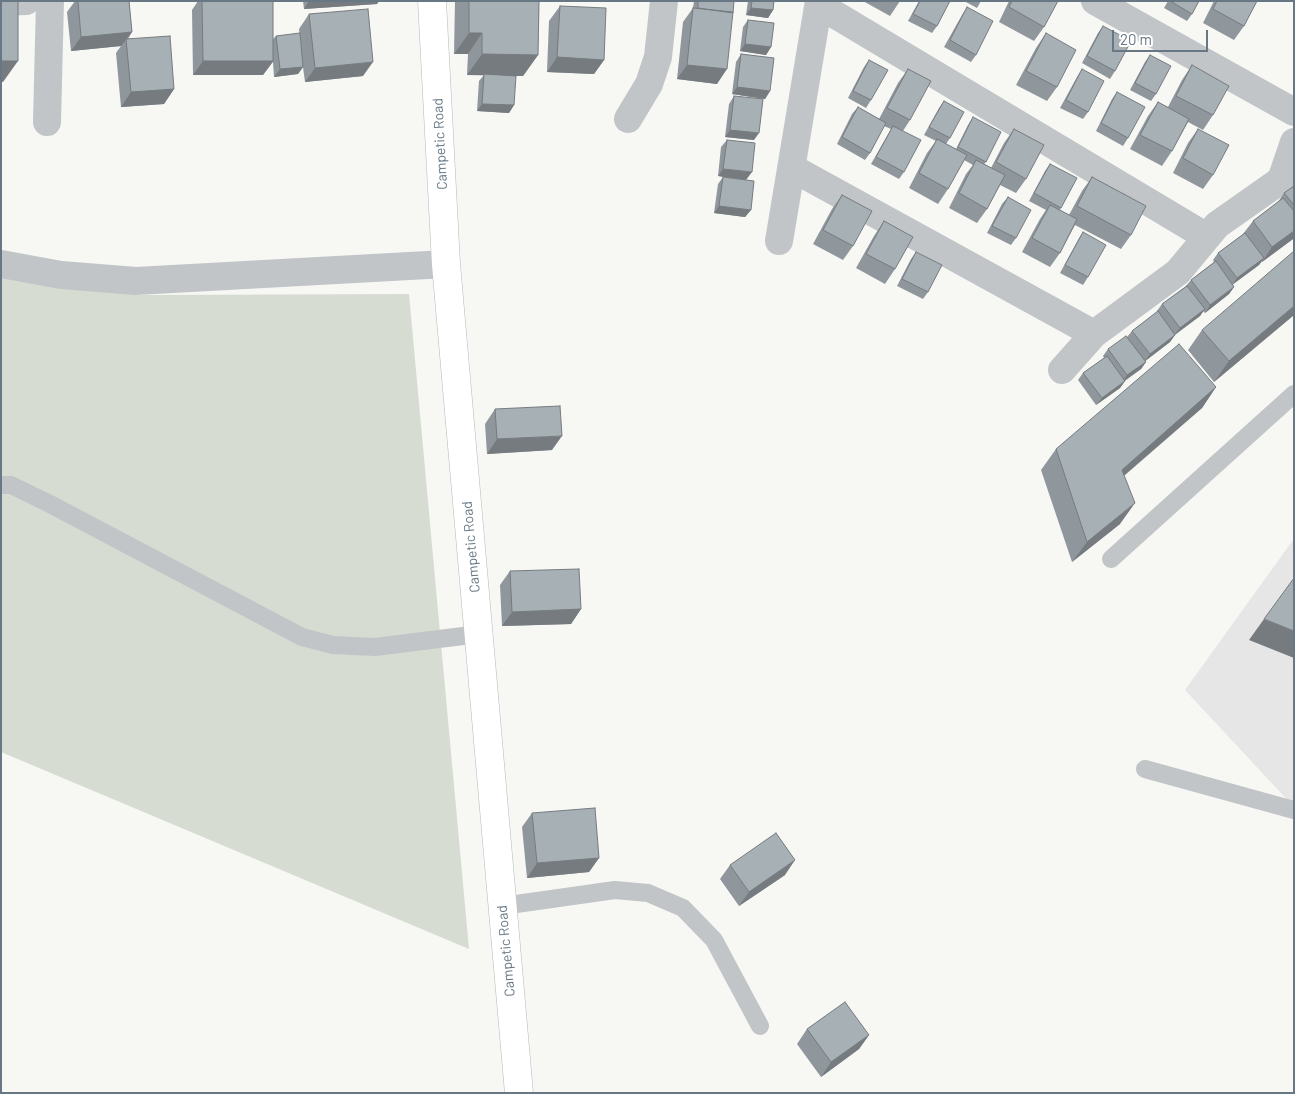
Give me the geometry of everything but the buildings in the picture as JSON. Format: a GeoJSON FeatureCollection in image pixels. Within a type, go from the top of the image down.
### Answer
{"type":"FeatureCollection","features":[{"type":"Feature","properties":{"kind":"street"},"geometry":{"type":"LineString","coordinates":[[1,2],[26,1]]}},
{"type":"Feature","properties":{"kind":"street"},"geometry":{"type":"LineString","coordinates":[[46,122],[50,1]]}},
{"type":"Feature","properties":{"kind":"street","name":"Campetic Road"},"geometry":{"type":"LineString","coordinates":[[432,1],[446,264],[519,1093]]}},
{"type":"Feature","properties":{"kind":"street"},"geometry":{"type":"LineString","coordinates":[[628,120],[649,84],[658,58],[664,1]]}},
{"type":"Feature","properties":{"kind":"street"},"geometry":{"type":"LineString","coordinates":[[1095,1],[1294,112]]}},
{"type":"Feature","properties":{"kind":"street"},"geometry":{"type":"LineString","coordinates":[[779,241],[819,3],[1207,237]]}},
{"type":"Feature","properties":{"kind":"street"},"geometry":{"type":"LineString","coordinates":[[1062,370],[1094,334],[1178,272],[1217,225],[1281,180],[1294,142]]}},
{"type":"Feature","properties":{"kind":"street"},"geometry":{"type":"LineString","coordinates":[[792,168],[1094,334]]}},
{"type":"Feature","properties":{"kind":"street"},"geometry":{"type":"LineString","coordinates":[[1,264],[61,275],[136,281],[446,264]]}},
{"type":"Feature","properties":{"kind":"lane"},"geometry":{"type":"LineString","coordinates":[[1111,559],[1294,394]]}},
{"type":"Feature","properties":{"kind":"lane"},"geometry":{"type":"LineString","coordinates":[[1,485],[12,485],[50,504],[302,637],[334,645],[375,647],[479,634]]}},
{"type":"Feature","properties":{"kind":"lane"},"geometry":{"type":"LineString","coordinates":[[1145,769],[1294,810]]}},
{"type":"Feature","properties":{"kind":"lane"},"geometry":{"type":"LineString","coordinates":[[502,906],[615,890],[648,893],[683,908],[714,940],[760,1026]]}},
{"type":"Feature","properties":{"kind":"shaded area"},"geometry":{"type":"Polygon","coordinates":[[[1,269],[140,295],[409,294],[469,949],[1,752],[1,269]]]}},
{"type":"Feature","properties":{"kind":"shaded area"},"geometry":{"type":"Polygon","coordinates":[[[1294,540],[1294,807],[1185,690],[1294,540]]]}}]}
